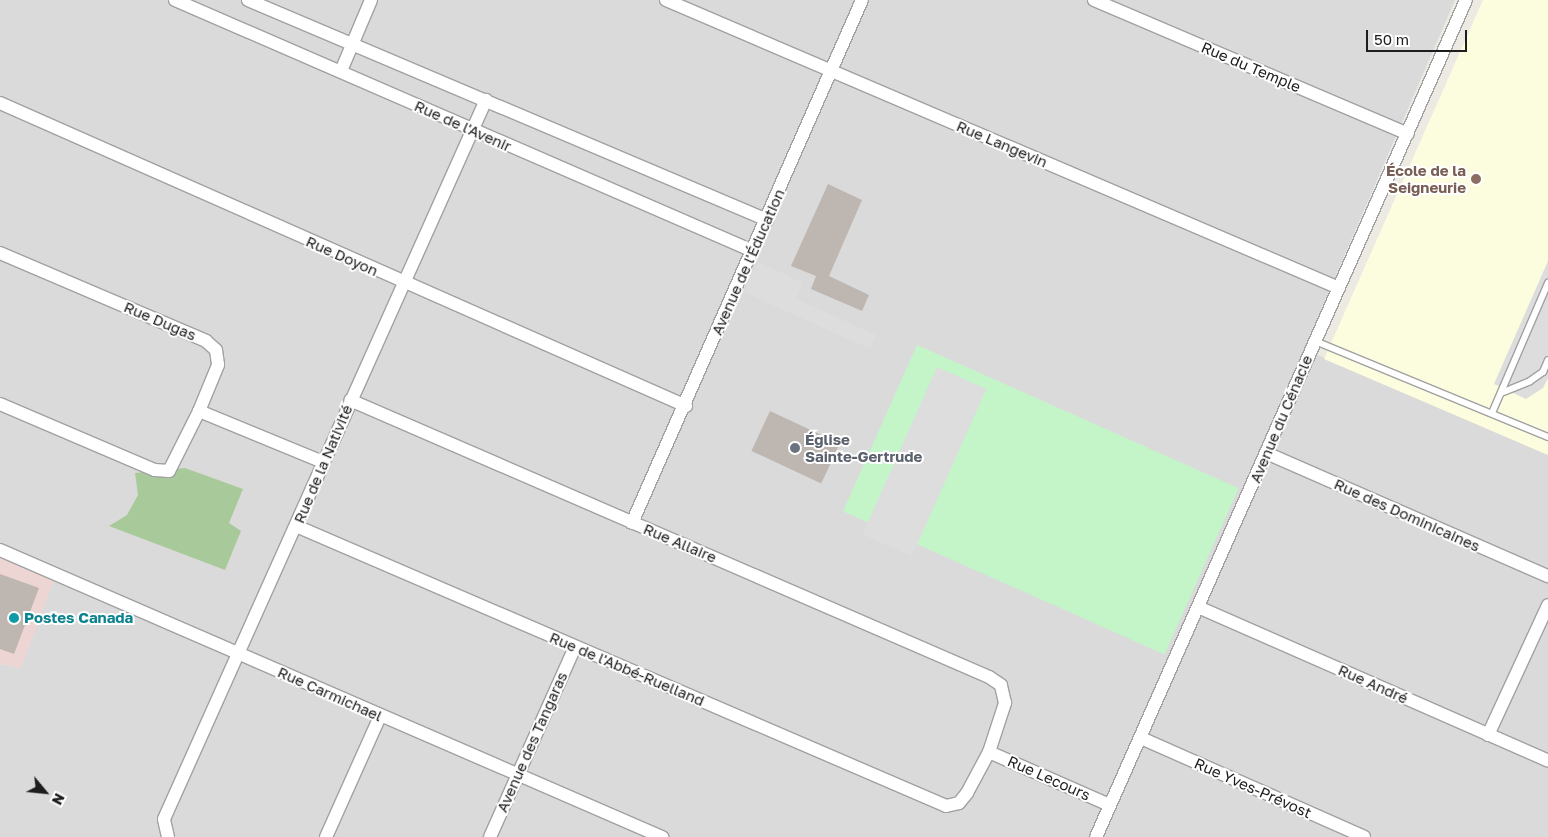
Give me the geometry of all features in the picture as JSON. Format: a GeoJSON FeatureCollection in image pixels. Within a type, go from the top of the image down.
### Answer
{"type":"FeatureCollection","features":[{"type":"Feature","properties":{"kind":"street","name":"Rue de l'Avenir"},"geometry":{"type":"LineString","coordinates":[[175,0],[753,251]]}},
{"type":"Feature","properties":{"kind":"street"},"geometry":{"type":"LineString","coordinates":[[248,0],[767,220]]}},
{"type":"Feature","properties":{"kind":"street"},"geometry":{"type":"LineString","coordinates":[[341,71],[371,0]]}},
{"type":"Feature","properties":{"kind":"street","name":"Rue Langevin"},"geometry":{"type":"LineString","coordinates":[[666,0],[1339,288]]}},
{"type":"Feature","properties":{"kind":"street","name":"Avenue de l'Éducation"},"geometry":{"type":"LineString","coordinates":[[632,522],[686,406],[862,0]]}},
{"type":"Feature","properties":{"kind":"street","name":"Rue du Temple"},"geometry":{"type":"LineString","coordinates":[[1094,0],[1408,134]]}},
{"type":"Feature","properties":{"kind":"street","name":"Avenue du Cénacle"},"geometry":{"type":"LineString","coordinates":[[1096,837],[1466,0]]}},
{"type":"Feature","properties":{"kind":"street","name":"Rue de la Nativité"},"geometry":{"type":"LineString","coordinates":[[165,833],[239,655],[350,400],[405,283],[486,100]]}},
{"type":"Feature","properties":{"kind":"street","name":"Rue Doyon"},"geometry":{"type":"LineString","coordinates":[[0,103],[686,406]]}},
{"type":"Feature","properties":{"kind":"street","name":"Rue Dugas"},"geometry":{"type":"LineString","coordinates":[[0,253],[206,341],[216,350],[218,365],[178,460],[169,471],[162,470],[0,404]]}},
{"type":"Feature","properties":{"kind":"street","name":"Rue Allaire"},"geometry":{"type":"LineString","coordinates":[[350,400],[989,678],[1004,692],[989,752]]}},
{"type":"Feature","properties":{"kind":"street"},"geometry":{"type":"LineString","coordinates":[[199,411],[323,462]]}},
{"type":"Feature","properties":{"kind":"street","name":"Rue des Dominicaines"},"geometry":{"type":"LineString","coordinates":[[1266,453],[1548,576]]}},
{"type":"Feature","properties":{"kind":"street","name":"Rue de l'Abbé-Ruelland"},"geometry":{"type":"LineString","coordinates":[[296,526],[946,806],[959,803],[989,752]]}},
{"type":"Feature","properties":{"kind":"street","name":"Rue Carmichael"},"geometry":{"type":"LineString","coordinates":[[0,550],[516,776],[658,836]]}},
{"type":"Feature","properties":{"kind":"street"},"geometry":{"type":"LineString","coordinates":[[1488,735],[1548,606]]}},
{"type":"Feature","properties":{"kind":"street","name":"Rue André"},"geometry":{"type":"LineString","coordinates":[[1198,608],[1548,761]]}},
{"type":"Feature","properties":{"kind":"street","name":"Avenue des Tangaras"},"geometry":{"type":"LineString","coordinates":[[490,837],[575,646]]}},
{"type":"Feature","properties":{"kind":"street"},"geometry":{"type":"LineString","coordinates":[[326,837],[380,716]]}},
{"type":"Feature","properties":{"kind":"street","name":"Rue Yves-Prévost"},"geometry":{"type":"LineString","coordinates":[[1141,738],[1364,837]]}},
{"type":"Feature","properties":{"kind":"street","name":"Rue Lecours"},"geometry":{"type":"LineString","coordinates":[[989,752],[1110,805]]}},
{"type":"Feature","properties":{"kind":"lane"},"geometry":{"type":"LineString","coordinates":[[1492,412],[1548,283]]}},
{"type":"Feature","properties":{"kind":"lane"},"geometry":{"type":"LineString","coordinates":[[1314,341],[1492,412],[1548,437]]}},
{"type":"Feature","properties":{"kind":"lane"},"geometry":{"type":"LineString","coordinates":[[1501,393],[1530,381],[1543,372],[1548,360]]}},
{"type":"Feature","properties":{"kind":"shaded area"},"geometry":{"type":"Polygon","coordinates":[[[0,0],[1455,0],[1304,349],[1548,455],[1548,837],[0,837],[0,664],[21,668],[0,550],[0,0]]]}},
{"type":"Feature","properties":{"kind":"shaded area","name":"École de la Seigneurie"},"geometry":{"type":"Polygon","coordinates":[[[1483,0],[1548,0],[1548,455],[1324,359],[1483,0]]]}},
{"type":"Feature","properties":{"kind":"shaded area"},"geometry":{"type":"Polygon","coordinates":[[[1548,261],[1548,378],[1543,388],[1526,399],[1494,384],[1548,261]]]}},
{"type":"Feature","properties":{"kind":"shaded area"},"geometry":{"type":"Polygon","coordinates":[[[758,262],[803,283],[796,299],[876,335],[870,349],[744,292],[758,262]]]}},
{"type":"Feature","properties":{"kind":"shaded area"},"geometry":{"type":"Polygon","coordinates":[[[937,367],[986,389],[912,556],[863,534],[937,367]]]}},
{"type":"Feature","properties":{"kind":"shaded area"},"geometry":{"type":"Polygon","coordinates":[[[0,550],[56,575],[21,668],[0,664],[0,550]]]}},
{"type":"Feature","properties":{"kind":"green space"},"geometry":{"type":"Polygon","coordinates":[[[917,345],[1239,488],[1165,654],[843,511],[917,345]]]}},
{"type":"Feature","properties":{"kind":"green space"},"geometry":{"type":"Polygon","coordinates":[[[185,468],[243,489],[229,523],[241,531],[225,570],[109,526],[127,515],[138,495],[135,473],[185,468]]]}},
{"type":"Feature","properties":{"kind":"building"},"geometry":{"type":"Polygon","coordinates":[[[828,184],[862,200],[829,276],[869,295],[862,311],[811,289],[816,276],[791,266],[828,184]]]}},
{"type":"Feature","properties":{"kind":"building","name":"Église Sainte-Gertrude"},"geometry":{"type":"Polygon","coordinates":[[[770,411],[840,444],[821,483],[751,451],[770,411]]]}},
{"type":"Feature","properties":{"kind":"building","name":"Postes Canada"},"geometry":{"type":"Polygon","coordinates":[[[0,574],[39,588],[14,654],[0,649],[0,574]]]}},
{"type":"Feature","properties":{"kind":"place","name":"École de la Seigneurie"},"geometry":{"type":"Point","coordinates":[1476,179]}},
{"type":"Feature","properties":{"kind":"place","name":"Église Sainte-Gertrude"},"geometry":{"type":"Point","coordinates":[795,448]}},
{"type":"Feature","properties":{"kind":"place","name":"Postes Canada"},"geometry":{"type":"Point","coordinates":[14,618]}}]}
